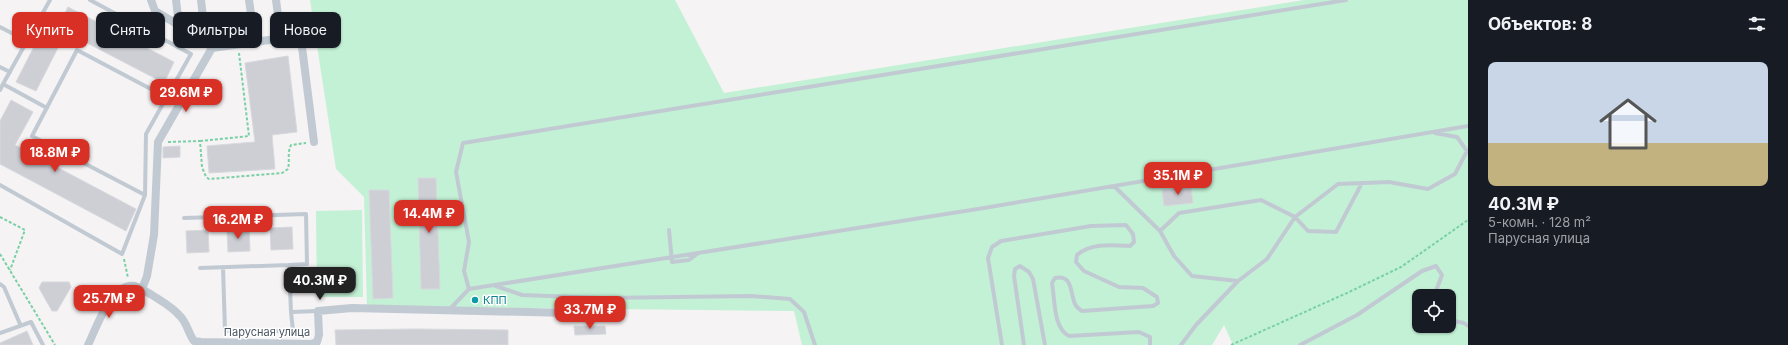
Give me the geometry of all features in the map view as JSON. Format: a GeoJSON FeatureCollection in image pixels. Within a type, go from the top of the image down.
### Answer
{"type":"FeatureCollection","features":[{"type":"Feature","properties":{"kind":"street"},"geometry":{"type":"LineString","coordinates":[[151,0],[153,9],[173,21]]}},
{"type":"Feature","properties":{"kind":"street"},"geometry":{"type":"LineString","coordinates":[[176,0],[177,12]]}},
{"type":"Feature","properties":{"kind":"street"},"geometry":{"type":"LineString","coordinates":[[201,0],[203,12]]}},
{"type":"Feature","properties":{"kind":"street"},"geometry":{"type":"LineString","coordinates":[[249,0],[251,12]]}},
{"type":"Feature","properties":{"kind":"street"},"geometry":{"type":"LineString","coordinates":[[276,0],[278,12]]}},
{"type":"Feature","properties":{"kind":"street"},"geometry":{"type":"LineString","coordinates":[[142,289],[147,276],[154,235],[158,142],[207,48]]}},
{"type":"Feature","properties":{"kind":"street"},"geometry":{"type":"LineString","coordinates":[[303,48],[314,142]]}},
{"type":"Feature","properties":{"kind":"street","name":"Парусная улица"},"geometry":{"type":"LineString","coordinates":[[127,287],[134,286],[142,289],[175,310],[187,326],[194,341],[201,342],[311,344],[317,342],[319,335],[318,311]]}},
{"type":"Feature","properties":{"kind":"street"},"geometry":{"type":"LineString","coordinates":[[88,345],[100,315],[108,303],[127,287]]}},
{"type":"Feature","properties":{"kind":"street"},"geometry":{"type":"LineString","coordinates":[[318,311],[352,308],[569,313]]}},
{"type":"Feature","properties":{"kind":"lane"},"geometry":{"type":"LineString","coordinates":[[43,12],[50,0]]}},
{"type":"Feature","properties":{"kind":"lane"},"geometry":{"type":"LineString","coordinates":[[0,185],[122,254],[145,195],[146,134],[191,54],[90,0]]}},
{"type":"Feature","properties":{"kind":"lane"},"geometry":{"type":"LineString","coordinates":[[469,289],[464,270],[469,242],[456,172],[463,143],[1346,0]]}},
{"type":"Feature","properties":{"kind":"lane"},"geometry":{"type":"LineString","coordinates":[[0,27],[12,33]]}},
{"type":"Feature","properties":{"kind":"lane"},"geometry":{"type":"LineString","coordinates":[[0,90],[23,48]]}},
{"type":"Feature","properties":{"kind":"lane"},"geometry":{"type":"LineString","coordinates":[[145,195],[32,136],[77,50],[166,97]]}},
{"type":"Feature","properties":{"kind":"lane"},"geometry":{"type":"LineString","coordinates":[[0,67],[10,72]]}},
{"type":"Feature","properties":{"kind":"lane"},"geometry":{"type":"LineString","coordinates":[[4,84],[47,108]]}},
{"type":"Feature","properties":{"kind":"lane"},"geometry":{"type":"LineString","coordinates":[[448,311],[469,289],[698,254],[1468,126]]}},
{"type":"Feature","properties":{"kind":"lane"},"geometry":{"type":"LineString","coordinates":[[1181,345],[1196,325],[1238,281],[1267,259],[1295,217],[1338,184],[1389,182],[1428,189],[1456,174],[1467,150],[1457,137],[1431,132]]}},
{"type":"Feature","properties":{"kind":"lane"},"geometry":{"type":"LineString","coordinates":[[1160,231],[1179,213],[1261,200],[1295,217],[1308,230],[1336,232],[1362,183]]}},
{"type":"Feature","properties":{"kind":"lane"},"geometry":{"type":"LineString","coordinates":[[1114,186],[1160,231],[1174,256],[1192,276],[1238,281]]}},
{"type":"Feature","properties":{"kind":"lane"},"geometry":{"type":"LineString","coordinates":[[184,218],[306,214],[307,264],[200,268]]}},
{"type":"Feature","properties":{"kind":"lane"},"geometry":{"type":"LineString","coordinates":[[1002,345],[988,258],[992,247],[1002,241],[1076,228],[1126,225],[1133,234],[1134,242],[1130,246],[1111,245],[1085,248],[1077,255],[1076,262],[1084,271],[1118,287],[1143,288],[1157,297],[1158,302],[1153,306],[1082,311],[1075,305],[1071,286],[1067,279],[1060,277],[1055,278],[1052,283],[1058,325],[1062,332],[1069,336],[1139,332],[1150,337],[1150,345]]}},
{"type":"Feature","properties":{"kind":"lane"},"geometry":{"type":"LineString","coordinates":[[669,230],[672,258]]}},
{"type":"Feature","properties":{"kind":"lane"},"geometry":{"type":"LineString","coordinates":[[223,267],[225,331],[292,332],[289,265]]}},
{"type":"Feature","properties":{"kind":"lane"},"geometry":{"type":"LineString","coordinates":[[1024,345],[1014,276],[1015,269],[1020,266],[1029,272],[1033,279],[1045,345]]}},
{"type":"Feature","properties":{"kind":"lane"},"geometry":{"type":"LineString","coordinates":[[1300,345],[1357,315],[1422,271],[1436,266],[1442,275],[1437,289]]}},
{"type":"Feature","properties":{"kind":"lane"},"geometry":{"type":"LineString","coordinates":[[0,284],[4,287],[20,324]]}},
{"type":"Feature","properties":{"kind":"lane"},"geometry":{"type":"LineString","coordinates":[[494,285],[522,295],[603,298],[750,296],[790,299],[804,312],[815,345]]}},
{"type":"Feature","properties":{"kind":"lane"},"geometry":{"type":"LineString","coordinates":[[291,312],[318,311]]}},
{"type":"Feature","properties":{"kind":"lane"},"geometry":{"type":"LineString","coordinates":[[0,333],[28,321],[33,323],[43,345]]}},
{"type":"Feature","properties":{"kind":"lane"},"geometry":{"type":"LineString","coordinates":[[1456,321],[1464,323],[1468,326]]}},
{"type":"Feature","properties":{"kind":"path"},"geometry":{"type":"LineString","coordinates":[[158,142],[200,141],[249,136],[238,48]]}},
{"type":"Feature","properties":{"kind":"path"},"geometry":{"type":"LineString","coordinates":[[200,141],[202,167],[206,177],[209,179],[282,173],[288,169],[290,162],[288,152],[291,145],[314,142]]}},
{"type":"Feature","properties":{"kind":"path"},"geometry":{"type":"LineString","coordinates":[[0,217],[25,230],[10,270]]}},
{"type":"Feature","properties":{"kind":"path"},"geometry":{"type":"LineString","coordinates":[[1231,345],[1401,267],[1468,220]]}},
{"type":"Feature","properties":{"kind":"path"},"geometry":{"type":"LineString","coordinates":[[0,254],[55,345]]}},
{"type":"Feature","properties":{"kind":"path"},"geometry":{"type":"LineString","coordinates":[[122,254],[128,277],[127,287]]}},
{"type":"Feature","properties":{"kind":"green space"},"geometry":{"type":"Polygon","coordinates":[[[310,0],[675,0],[724,93],[1304,0],[1468,0],[1468,345],[1233,345],[1224,325],[1212,345],[802,345],[794,311],[367,306],[364,197],[336,169],[317,48],[341,48],[341,12],[312,12],[310,0]]]}},
{"type":"Feature","properties":{"kind":"green space"},"geometry":{"type":"Polygon","coordinates":[[[362,210],[363,297],[317,297],[316,211],[362,210]]]}},
{"type":"Feature","properties":{"kind":"building"},"geometry":{"type":"Polygon","coordinates":[[[68,7],[78,12],[66,12],[68,7]]]}},
{"type":"Feature","properties":{"kind":"building"},"geometry":{"type":"Polygon","coordinates":[[[88,17],[96,22],[96,48],[88,43],[88,17]]]}},
{"type":"Feature","properties":{"kind":"building"},"geometry":{"type":"Polygon","coordinates":[[[33,48],[58,48],[36,91],[16,82],[33,48]]]}},
{"type":"Feature","properties":{"kind":"building"},"geometry":{"type":"Polygon","coordinates":[[[97,48],[147,48],[174,62],[164,83],[97,48]]]}},
{"type":"Feature","properties":{"kind":"building"},"geometry":{"type":"Polygon","coordinates":[[[288,56],[297,132],[272,135],[275,169],[209,173],[207,146],[255,142],[245,63],[288,56]]]}},
{"type":"Feature","properties":{"kind":"building"},"geometry":{"type":"Polygon","coordinates":[[[11,100],[33,112],[15,145],[136,209],[126,231],[0,164],[0,121],[11,100]]]}},
{"type":"Feature","properties":{"kind":"building"},"geometry":{"type":"Polygon","coordinates":[[[180,146],[180,157],[163,158],[163,147],[180,146]]]}},
{"type":"Feature","properties":{"kind":"building"},"geometry":{"type":"Polygon","coordinates":[[[418,178],[436,178],[440,289],[421,289],[418,178]]]}},
{"type":"Feature","properties":{"kind":"building"},"geometry":{"type":"Polygon","coordinates":[[[1191,187],[1193,203],[1164,206],[1162,190],[1191,187]]]}},
{"type":"Feature","properties":{"kind":"building"},"geometry":{"type":"Polygon","coordinates":[[[369,190],[389,190],[393,298],[373,299],[369,190]]]}},
{"type":"Feature","properties":{"kind":"building"},"geometry":{"type":"Polygon","coordinates":[[[292,227],[293,249],[271,250],[270,228],[292,227]]]}},
{"type":"Feature","properties":{"kind":"building"},"geometry":{"type":"Polygon","coordinates":[[[249,228],[250,251],[228,252],[227,229],[249,228]]]}},
{"type":"Feature","properties":{"kind":"building"},"geometry":{"type":"Polygon","coordinates":[[[208,230],[209,252],[187,253],[186,231],[208,230]]]}},
{"type":"Feature","properties":{"kind":"building"},"geometry":{"type":"Polygon","coordinates":[[[42,282],[69,282],[71,287],[57,311],[52,311],[39,288],[42,282]]]}},
{"type":"Feature","properties":{"kind":"building"},"geometry":{"type":"Polygon","coordinates":[[[574,326],[605,326],[606,334],[575,335],[574,326]]]}},
{"type":"Feature","properties":{"kind":"building"},"geometry":{"type":"Polygon","coordinates":[[[335,330],[508,330],[508,345],[336,345],[335,330]]]}},
{"type":"Feature","properties":{"kind":"building"},"geometry":{"type":"Polygon","coordinates":[[[27,331],[33,345],[0,345],[0,343],[27,331]]]}},
{"type":"Feature","properties":{"kind":"place","name":"КПП"},"geometry":{"type":"Point","coordinates":[475,300]}}]}
